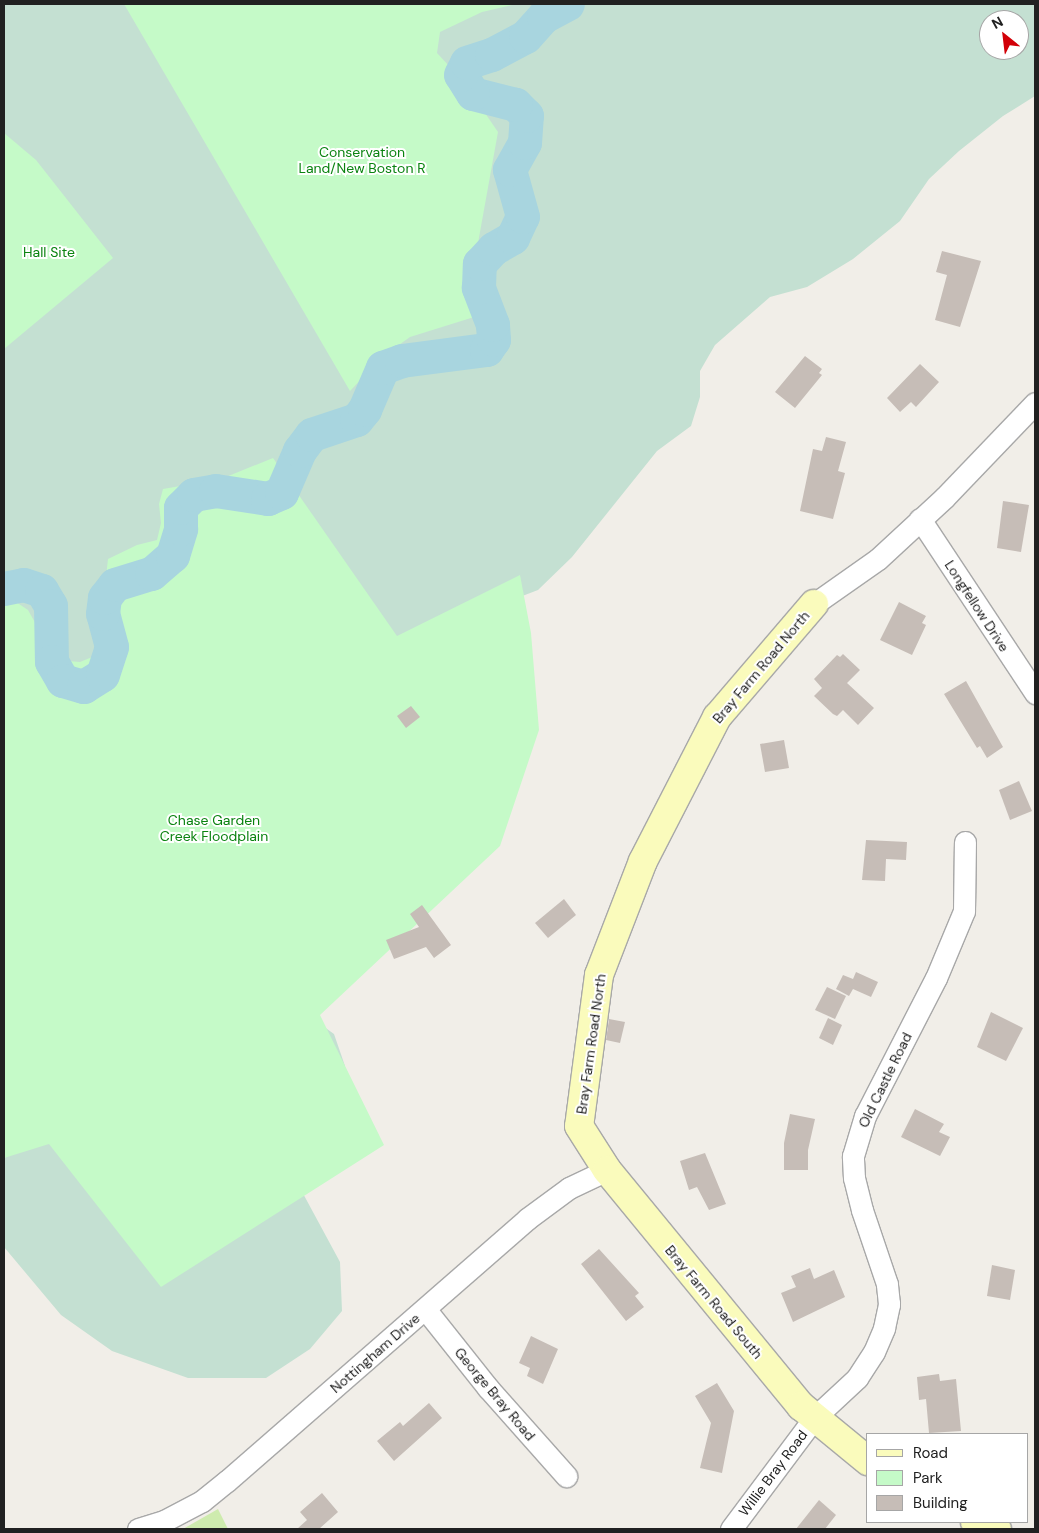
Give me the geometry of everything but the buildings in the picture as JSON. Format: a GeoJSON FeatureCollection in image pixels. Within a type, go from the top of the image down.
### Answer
{"type":"FeatureCollection","features":[{"type":"Feature","properties":{"kind":"street","name":"Bray Farm Road North"},"geometry":{"type":"LineString","coordinates":[[579,1126],[599,975],[643,861],[717,717],[814,604],[878,559],[1035,403]]}},
{"type":"Feature","properties":{"kind":"street","name":"Longfellow Drive"},"geometry":{"type":"LineString","coordinates":[[920,518],[1035,693]]}},
{"type":"Feature","properties":{"kind":"street","name":"Old Castle Road"},"geometry":{"type":"LineString","coordinates":[[814,1418],[856,1378],[874,1352],[884,1328],[889,1304],[887,1284],[862,1210],[854,1178],[853,1156],[864,1116],[936,978],[964,911],[965,842]]}},
{"type":"Feature","properties":{"kind":"street","name":"Bray Farm Road South"},"geometry":{"type":"LineString","coordinates":[[579,1126],[607,1170],[711,1300],[814,1418],[866,1459]]}},
{"type":"Feature","properties":{"kind":"street","name":"Nottingham Drive"},"geometry":{"type":"LineString","coordinates":[[138,1529],[164,1521],[202,1501],[426,1310],[527,1219],[570,1188],[607,1170]]}},
{"type":"Feature","properties":{"kind":"street","name":"George Bray Road"},"geometry":{"type":"LineString","coordinates":[[426,1310],[488,1388],[566,1476]]}},
{"type":"Feature","properties":{"kind":"street","name":"Willie Bray Road"},"geometry":{"type":"LineString","coordinates":[[732,1529],[814,1418]]}},
{"type":"Feature","properties":{"kind":"street"},"geometry":{"type":"LineString","coordinates":[[978,1523],[997,1529]]}},
{"type":"Feature","properties":{"kind":"green space"},"geometry":{"type":"Polygon","coordinates":[[[4,4],[1035,4],[1035,96],[1003,116],[959,151],[929,179],[900,221],[853,259],[807,287],[770,297],[715,345],[700,371],[700,397],[691,426],[657,451],[572,557],[538,590],[504,603],[4,1076],[4,4]]]}},
{"type":"Feature","properties":{"kind":"green space","name":"Conservation Land/New Boston R"},"geometry":{"type":"Polygon","coordinates":[[[124,4],[516,4],[482,12],[440,32],[437,53],[463,81],[498,132],[471,282],[475,291],[474,317],[410,337],[382,357],[350,391],[124,4]]]}},
{"type":"Feature","properties":{"kind":"green space","name":"Hall Site"},"geometry":{"type":"Polygon","coordinates":[[[4,133],[36,160],[113,258],[4,349],[4,133]]]}},
{"type":"Feature","properties":{"kind":"green space","name":"Chase Garden Creek Floodplain"},"geometry":{"type":"Polygon","coordinates":[[[273,458],[397,636],[520,575],[531,633],[539,730],[500,846],[320,1015],[384,1145],[161,1287],[49,1144],[4,1158],[4,594],[28,610],[56,660],[80,662],[97,655],[108,559],[137,545],[157,540],[161,523],[159,504],[163,489],[221,479],[273,458]]]}},
{"type":"Feature","properties":{"kind":"green space"},"geometry":{"type":"Polygon","coordinates":[[[302,1011],[334,1034],[345,1066],[346,1088],[293,1175],[340,1262],[342,1311],[310,1349],[266,1378],[188,1378],[112,1351],[61,1315],[4,1247],[4,1158],[302,1011]]]}},
{"type":"Feature","properties":{"kind":"green space"},"geometry":{"type":"Polygon","coordinates":[[[218,1509],[228,1529],[183,1529],[218,1509]]]}},
{"type":"Feature","properties":{"kind":"waterway"},"geometry":{"type":"LineString","coordinates":[[4,589],[24,585],[42,591],[51,606],[52,662],[63,681],[84,687],[103,675],[112,647],[103,614],[105,598],[115,585],[152,574],[173,556],[181,529],[181,508],[194,495],[216,491],[268,499],[282,493],[300,451],[312,435],[357,420],[365,410],[383,368],[402,361],[487,350],[494,340],[493,325],[479,288],[480,264],[494,249],[513,238],[523,217],[510,170],[525,143],[527,116],[516,105],[473,94],[461,75],[467,63],[492,55],[526,37],[544,17],[568,4]]}}]}
